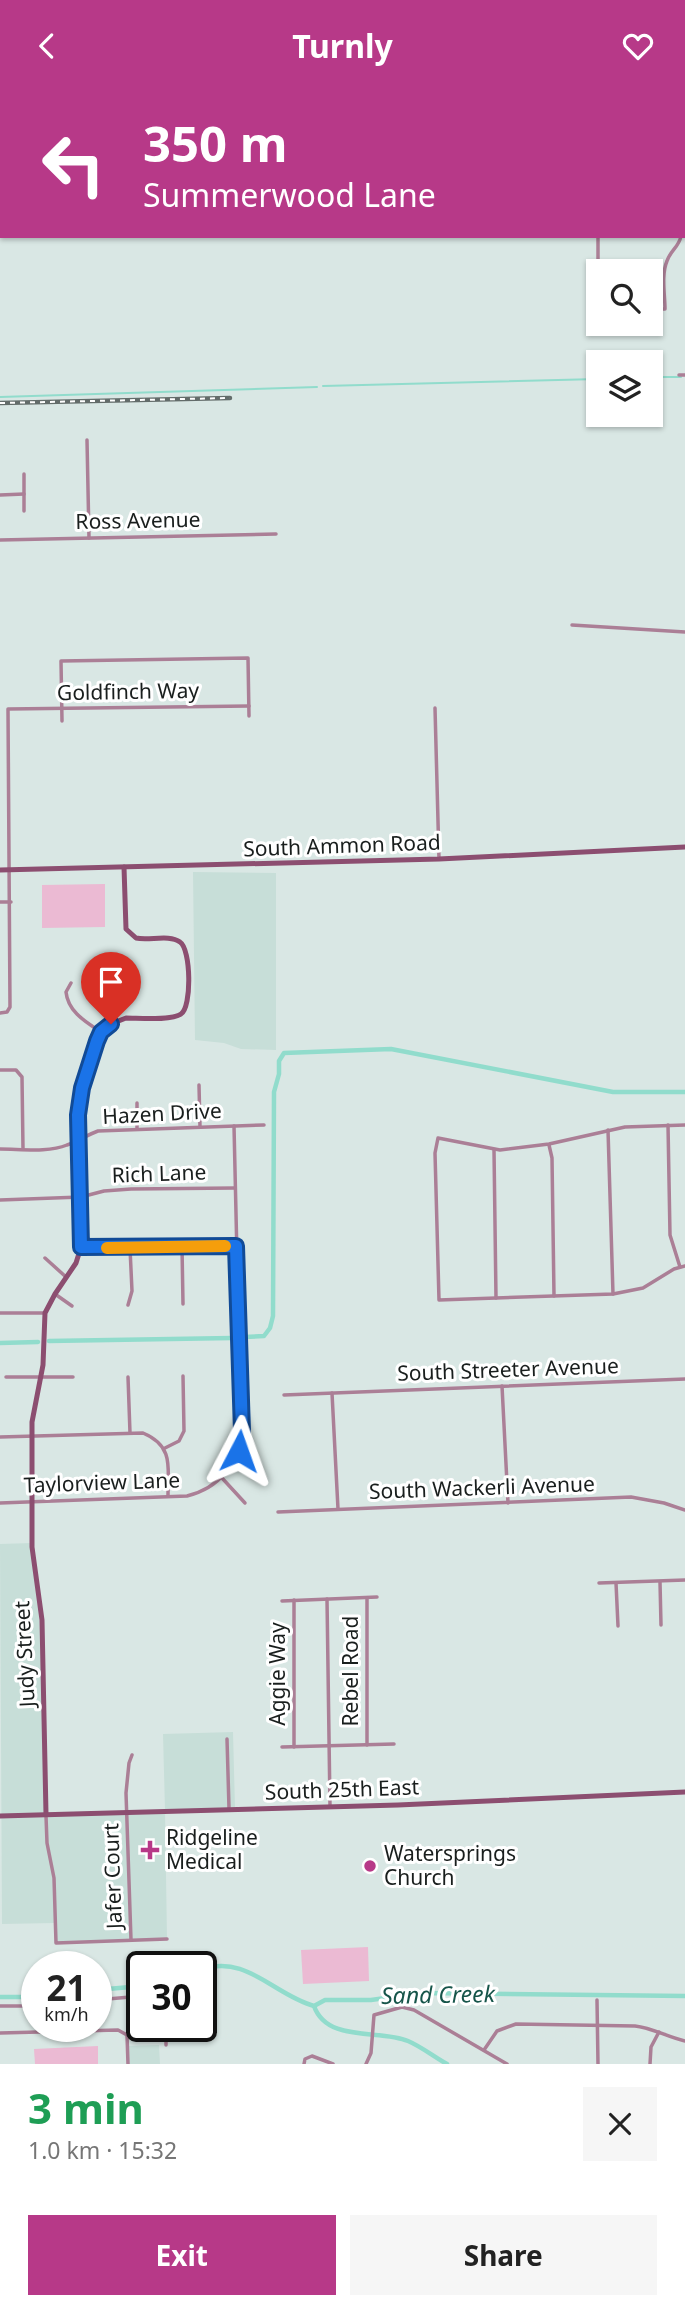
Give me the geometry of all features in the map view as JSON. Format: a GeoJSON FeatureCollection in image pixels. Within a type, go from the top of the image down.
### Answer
{"type":"FeatureCollection","features":[{"type":"Feature","properties":{"kind":"street"},"geometry":{"type":"LineString","coordinates":[[598,238],[598,259]]}},
{"type":"Feature","properties":{"kind":"street"},"geometry":{"type":"LineString","coordinates":[[663,309],[665,266],[682,238]]}},
{"type":"Feature","properties":{"kind":"street"},"geometry":{"type":"LineString","coordinates":[[679,375],[685,375]]}},
{"type":"Feature","properties":{"kind":"street"},"geometry":{"type":"LineString","coordinates":[[87,440],[89,538]]}},
{"type":"Feature","properties":{"kind":"street"},"geometry":{"type":"LineString","coordinates":[[24,474],[24,511]]}},
{"type":"Feature","properties":{"kind":"street"},"geometry":{"type":"LineString","coordinates":[[0,495],[24,494]]}},
{"type":"Feature","properties":{"kind":"street","name":"Ross Avenue"},"geometry":{"type":"LineString","coordinates":[[0,540],[276,534]]}},
{"type":"Feature","properties":{"kind":"street"},"geometry":{"type":"LineString","coordinates":[[572,625],[685,632]]}},
{"type":"Feature","properties":{"kind":"street"},"geometry":{"type":"LineString","coordinates":[[62,721],[61,661],[248,658],[249,716]]}},
{"type":"Feature","properties":{"kind":"street","name":"Goldfinch Way"},"geometry":{"type":"LineString","coordinates":[[11,870],[8,709],[249,706]]}},
{"type":"Feature","properties":{"kind":"street"},"geometry":{"type":"LineString","coordinates":[[435,708],[439,859]]}},
{"type":"Feature","properties":{"kind":"street","name":"South Ammon Road"},"geometry":{"type":"LineString","coordinates":[[0,870],[439,859],[685,847]]}},
{"type":"Feature","properties":{"kind":"street"},"geometry":{"type":"LineString","coordinates":[[71,983],[66,992],[69,1004],[80,1017],[101,1032],[126,1018],[175,1017],[183,1013],[187,1004],[188,956],[184,946],[174,939],[136,938],[126,929],[124,867]]}},
{"type":"Feature","properties":{"kind":"street"},"geometry":{"type":"LineString","coordinates":[[0,1013],[8,1011],[10,1007],[11,870]]}},
{"type":"Feature","properties":{"kind":"street"},"geometry":{"type":"LineString","coordinates":[[0,902],[11,902]]}},
{"type":"Feature","properties":{"kind":"street","name":"Judy Street"},"geometry":{"type":"LineString","coordinates":[[46,1814],[42,1620],[33,1559],[34,1403],[43,1365],[45,1313],[76,1263],[81,1247],[78,1115],[82,1088],[101,1032]]}},
{"type":"Feature","properties":{"kind":"street"},"geometry":{"type":"LineString","coordinates":[[0,1070],[16,1070],[22,1077],[23,1149]]}},
{"type":"Feature","properties":{"kind":"street"},"geometry":{"type":"LineString","coordinates":[[199,1084],[200,1127]]}},
{"type":"Feature","properties":{"kind":"street"},"geometry":{"type":"LineString","coordinates":[[137,1103],[137,1128]]}},
{"type":"Feature","properties":{"kind":"street","name":"Hazen Drive"},"geometry":{"type":"LineString","coordinates":[[0,1149],[55,1148],[98,1131],[264,1125]]}},
{"type":"Feature","properties":{"kind":"street"},"geometry":{"type":"LineString","coordinates":[[668,1125],[670,1235],[682,1266],[643,1288],[613,1294],[439,1300],[435,1153],[439,1138],[494,1149],[549,1144],[640,1125],[668,1125],[685,1125]]}},
{"type":"Feature","properties":{"kind":"street"},"geometry":{"type":"LineString","coordinates":[[234,1126],[242,1431],[239,1451],[222,1478],[245,1503]]}},
{"type":"Feature","properties":{"kind":"street"},"geometry":{"type":"LineString","coordinates":[[608,1130],[613,1294]]}},
{"type":"Feature","properties":{"kind":"street"},"geometry":{"type":"LineString","coordinates":[[549,1144],[552,1158],[554,1296]]}},
{"type":"Feature","properties":{"kind":"street"},"geometry":{"type":"LineString","coordinates":[[494,1149],[496,1298]]}},
{"type":"Feature","properties":{"kind":"street","name":"Rich Lane"},"geometry":{"type":"LineString","coordinates":[[0,1200],[81,1197],[104,1191],[131,1189],[236,1188]]}},
{"type":"Feature","properties":{"kind":"street"},"geometry":{"type":"LineString","coordinates":[[81,1247],[236,1246]]}},
{"type":"Feature","properties":{"kind":"street"},"geometry":{"type":"LineString","coordinates":[[182,1247],[183,1304]]}},
{"type":"Feature","properties":{"kind":"street"},"geometry":{"type":"LineString","coordinates":[[128,1305],[132,1291],[130,1248]]}},
{"type":"Feature","properties":{"kind":"street"},"geometry":{"type":"LineString","coordinates":[[45,1258],[66,1277]]}},
{"type":"Feature","properties":{"kind":"street"},"geometry":{"type":"LineString","coordinates":[[55,1294],[72,1306]]}},
{"type":"Feature","properties":{"kind":"street"},"geometry":{"type":"LineString","coordinates":[[0,1313],[45,1313]]}},
{"type":"Feature","properties":{"kind":"street"},"geometry":{"type":"LineString","coordinates":[[164,1448],[179,1441],[184,1431],[183,1376]]}},
{"type":"Feature","properties":{"kind":"street"},"geometry":{"type":"LineString","coordinates":[[6,1377],[73,1377]]}},
{"type":"Feature","properties":{"kind":"street"},"geometry":{"type":"LineString","coordinates":[[128,1377],[130,1433]]}},
{"type":"Feature","properties":{"kind":"street","name":"South Streeter Avenue"},"geometry":{"type":"LineString","coordinates":[[284,1395],[685,1379]]}},
{"type":"Feature","properties":{"kind":"street"},"geometry":{"type":"LineString","coordinates":[[502,1386],[508,1503]]}},
{"type":"Feature","properties":{"kind":"street"},"geometry":{"type":"LineString","coordinates":[[332,1393],[338,1510]]}},
{"type":"Feature","properties":{"kind":"street"},"geometry":{"type":"LineString","coordinates":[[0,1437],[143,1433],[160,1442],[164,1448],[169,1497]]}},
{"type":"Feature","properties":{"kind":"street","name":"Taylorview Lane"},"geometry":{"type":"LineString","coordinates":[[0,1503],[169,1497],[194,1494],[222,1478]]}},
{"type":"Feature","properties":{"kind":"street","name":"South Wackerli Avenue"},"geometry":{"type":"LineString","coordinates":[[278,1512],[631,1497],[657,1501],[685,1510]]}},
{"type":"Feature","properties":{"kind":"street"},"geometry":{"type":"LineString","coordinates":[[599,1583],[685,1580]]}},
{"type":"Feature","properties":{"kind":"street"},"geometry":{"type":"LineString","coordinates":[[660,1581],[661,1625]]}},
{"type":"Feature","properties":{"kind":"street"},"geometry":{"type":"LineString","coordinates":[[617,1583],[618,1626]]}},
{"type":"Feature","properties":{"kind":"street"},"geometry":{"type":"LineString","coordinates":[[282,1601],[377,1597]]}},
{"type":"Feature","properties":{"kind":"street","name":"Rebel Road"},"geometry":{"type":"LineString","coordinates":[[367,1598],[367,1745]]}},
{"type":"Feature","properties":{"kind":"street"},"geometry":{"type":"LineString","coordinates":[[327,1599],[330,1806]]}},
{"type":"Feature","properties":{"kind":"street","name":"Aggie Way"},"geometry":{"type":"LineString","coordinates":[[294,1600],[295,1747]]}},
{"type":"Feature","properties":{"kind":"street"},"geometry":{"type":"LineString","coordinates":[[227,1738],[229,1808]]}},
{"type":"Feature","properties":{"kind":"street"},"geometry":{"type":"LineString","coordinates":[[282,1747],[394,1744]]}},
{"type":"Feature","properties":{"kind":"street","name":"Jafer Court"},"geometry":{"type":"LineString","coordinates":[[131,1940],[127,1779],[132,1755]]}},
{"type":"Feature","properties":{"kind":"street","name":"South 25th East"},"geometry":{"type":"LineString","coordinates":[[0,1816],[685,1792]]}},
{"type":"Feature","properties":{"kind":"street"},"geometry":{"type":"LineString","coordinates":[[46,1814],[47,1843],[54,1878],[56,1943],[167,1939]]}},
{"type":"Feature","properties":{"kind":"street"},"geometry":{"type":"LineString","coordinates":[[597,2000],[598,2064]]}},
{"type":"Feature","properties":{"kind":"street"},"geometry":{"type":"LineString","coordinates":[[0,2007],[21,2006]]}},
{"type":"Feature","properties":{"kind":"street"},"geometry":{"type":"LineString","coordinates":[[366,2064],[371,2053],[374,2015],[402,2007],[414,2010],[507,2064]]}},
{"type":"Feature","properties":{"kind":"street"},"geometry":{"type":"LineString","coordinates":[[484,2050],[497,2031],[506,2026],[635,2026],[685,2041]]}},
{"type":"Feature","properties":{"kind":"street"},"geometry":{"type":"LineString","coordinates":[[0,2033],[118,2030],[126,2034]]}},
{"type":"Feature","properties":{"kind":"street"},"geometry":{"type":"LineString","coordinates":[[650,2064],[651,2047],[659,2032]]}},
{"type":"Feature","properties":{"kind":"street"},"geometry":{"type":"LineString","coordinates":[[127,2042],[128,2064]]}},
{"type":"Feature","properties":{"kind":"street"},"geometry":{"type":"LineString","coordinates":[[304,2064],[308,2057],[333,2064]]}},
{"type":"Feature","properties":{"kind":"shaded area"},"geometry":{"type":"Polygon","coordinates":[[[193,872],[276,873],[276,1050],[241,1049],[224,1043],[195,1040],[193,872]]]}},
{"type":"Feature","properties":{"kind":"shaded area"},"geometry":{"type":"Polygon","coordinates":[[[105,884],[105,927],[42,928],[42,885],[105,884]]]}},
{"type":"Feature","properties":{"kind":"shaded area"},"geometry":{"type":"Polygon","coordinates":[[[32,1543],[39,1599],[46,1814],[165,1810],[163,1734],[233,1732],[235,1808],[165,1811],[167,1939],[56,1943],[55,1923],[2,1924],[0,1544],[32,1543]]]}},
{"type":"Feature","properties":{"kind":"shaded area"},"geometry":{"type":"Polygon","coordinates":[[[368,1947],[369,1981],[303,1984],[301,1950],[368,1947]]]}},
{"type":"Feature","properties":{"kind":"shaded area"},"geometry":{"type":"Polygon","coordinates":[[[159,2045],[160,2064],[128,2064],[127,2046],[159,2045]]]}},
{"type":"Feature","properties":{"kind":"shaded area"},"geometry":{"type":"Polygon","coordinates":[[[98,2046],[98,2064],[35,2064],[34,2049],[98,2046]]]}},
{"type":"Feature","properties":{"kind":"waterway"},"geometry":{"type":"LineString","coordinates":[[663,377],[681,377]]}},
{"type":"Feature","properties":{"kind":"waterway"},"geometry":{"type":"LineString","coordinates":[[323,386],[586,379]]}},
{"type":"Feature","properties":{"kind":"waterway"},"geometry":{"type":"LineString","coordinates":[[0,397],[317,387]]}},
{"type":"Feature","properties":{"kind":"waterway"},"geometry":{"type":"LineString","coordinates":[[244,1337],[264,1336],[270,1328],[273,1316],[274,1092],[279,1061],[284,1053],[391,1049],[613,1092],[685,1092]]}},
{"type":"Feature","properties":{"kind":"waterway"},"geometry":{"type":"LineString","coordinates":[[49,1341],[232,1338]]}},
{"type":"Feature","properties":{"kind":"waterway"},"geometry":{"type":"LineString","coordinates":[[0,1343],[38,1342]]}},
{"type":"Feature","properties":{"kind":"waterway","name":"Sand Creek"},"geometry":{"type":"LineString","coordinates":[[217,1966],[246,1971],[299,2001],[314,2006],[325,2000],[371,2000],[421,1993],[685,1996]]}},
{"type":"Feature","properties":{"kind":"waterway","name":"Sand Creek"},"geometry":{"type":"LineString","coordinates":[[112,1989],[126,1987]]}},
{"type":"Feature","properties":{"kind":"waterway","name":"Sand Creek"},"geometry":{"type":"LineString","coordinates":[[0,1997],[21,1997]]}},
{"type":"Feature","properties":{"kind":"waterway"},"geometry":{"type":"LineString","coordinates":[[314,2006],[321,2018],[330,2025],[355,2033],[408,2041],[447,2064]]}},
{"type":"Feature","properties":{"kind":"railway"},"geometry":{"type":"LineString","coordinates":[[0,403],[230,398]]}},
{"type":"Feature","properties":{"kind":"slow traffic"},"geometry":{"type":"LineString","coordinates":[[107,1248],[225,1246]]}},
{"type":"Feature","properties":{"kind":"place","name":"Ridgeline Medical"},"geometry":{"type":"Point","coordinates":[150,1850]}},
{"type":"Feature","properties":{"kind":"place","name":"Watersprings Church"},"geometry":{"type":"Point","coordinates":[370,1866]}},
{"type":"Feature","properties":{"kind":"route"},"geometry":{"type":"LineString","coordinates":[[111,1024],[101,1032],[97,1041],[82,1088],[78,1115],[81,1247],[236,1246],[242,1431],[239,1451]]}}]}
